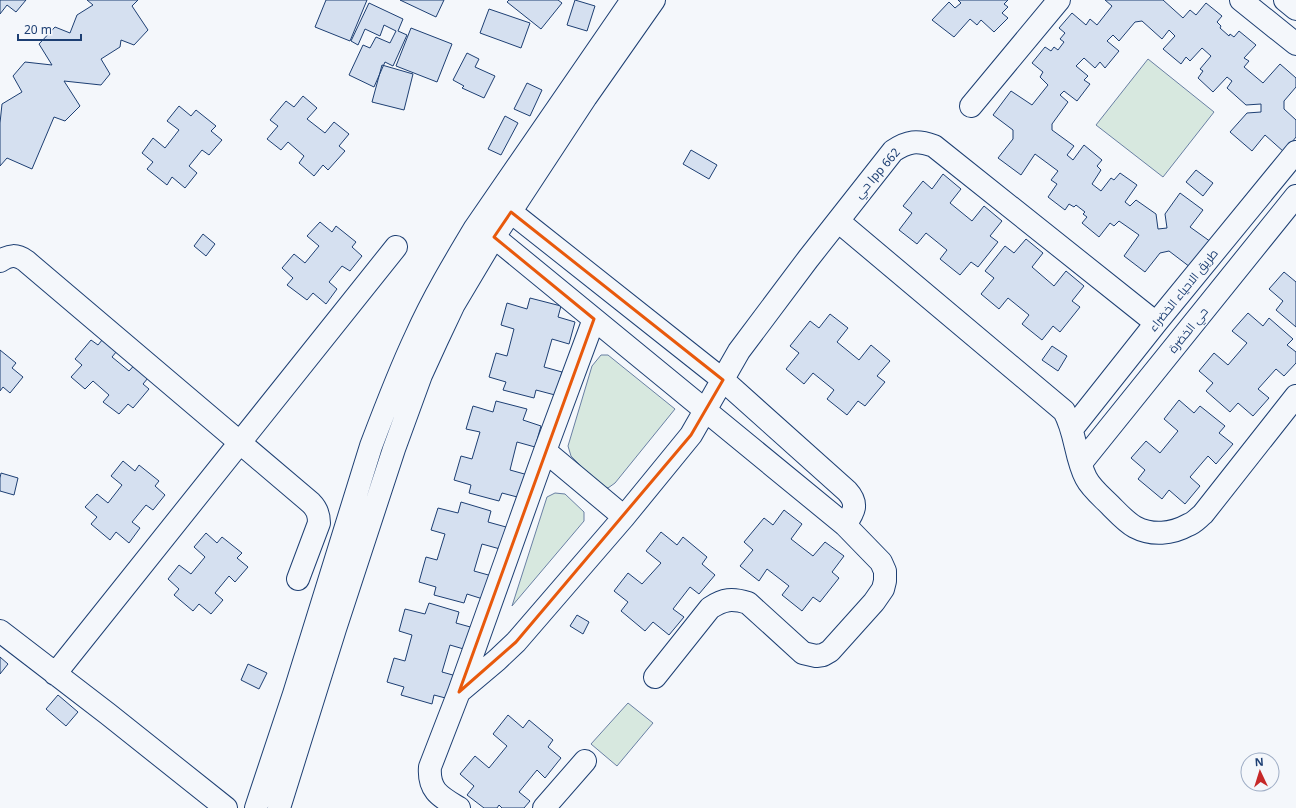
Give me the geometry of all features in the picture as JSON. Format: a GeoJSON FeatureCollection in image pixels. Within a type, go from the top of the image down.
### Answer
{"type":"FeatureCollection","features":[{"type":"Feature","properties":{"kind":"street"},"geometry":{"type":"LineString","coordinates":[[256,808],[296,687],[371,446],[416,334],[444,280],[475,228],[632,0]]}},
{"type":"Feature","properties":{"kind":"street"},"geometry":{"type":"LineString","coordinates":[[279,808],[335,629],[407,412],[421,375],[437,340],[458,298],[494,237],[586,97],[654,0]]}},
{"type":"Feature","properties":{"kind":"street"},"geometry":{"type":"LineString","coordinates":[[971,106],[1059,0]]}},
{"type":"Feature","properties":{"kind":"street"},"geometry":{"type":"LineString","coordinates":[[1241,0],[1296,44]]}},
{"type":"Feature","properties":{"kind":"street"},"geometry":{"type":"LineString","coordinates":[[1285,0],[1296,9]]}},
{"type":"Feature","properties":{"kind":"street","name":"حي lpp 662"},"geometry":{"type":"LineString","coordinates":[[459,692],[498,660],[516,642],[624,517],[691,435],[739,351],[808,259],[893,151],[902,145],[913,142],[924,142],[934,146],[1156,323]]}},
{"type":"Feature","properties":{"kind":"street","name":"طريق الاحياء الخضراء"},"geometry":{"type":"LineString","coordinates":[[1072,429],[1156,323],[1296,152]]}},
{"type":"Feature","properties":{"kind":"street","name":"حي الخضرة"},"geometry":{"type":"LineString","coordinates":[[1081,463],[1296,196]]}},
{"type":"Feature","properties":{"kind":"street"},"geometry":{"type":"LineString","coordinates":[[511,212],[723,380],[851,495],[855,507],[845,524]]}},
{"type":"Feature","properties":{"kind":"street"},"geometry":{"type":"LineString","coordinates":[[838,221],[1058,406],[1066,416],[1072,429],[1085,476],[1089,484],[1125,520],[1135,527],[1148,532],[1162,533],[1175,531],[1190,525],[1203,514],[1296,396]]}},
{"type":"Feature","properties":{"kind":"street"},"geometry":{"type":"LineString","coordinates":[[494,237],[845,524],[881,562],[885,571],[883,589],[874,602],[830,651],[823,655],[816,656],[804,653],[748,603],[738,600],[728,600],[718,603],[710,608],[655,677]]}},
{"type":"Feature","properties":{"kind":"street"},"geometry":{"type":"LineString","coordinates":[[55,674],[396,247]]}},
{"type":"Feature","properties":{"kind":"street"},"geometry":{"type":"LineString","coordinates":[[0,261],[6,257],[13,256],[20,257],[26,261],[316,508],[319,515],[319,523],[298,579]]}},
{"type":"Feature","properties":{"kind":"street"},"geometry":{"type":"LineString","coordinates":[[459,808],[435,792],[429,776],[430,767],[459,692],[544,451],[594,319]]}},
{"type":"Feature","properties":{"kind":"street"},"geometry":{"type":"LineString","coordinates":[[544,451],[624,517]]}},
{"type":"Feature","properties":{"kind":"street"},"geometry":{"type":"LineString","coordinates":[[0,631],[108,714],[226,808]]}},
{"type":"Feature","properties":{"kind":"street"},"geometry":{"type":"LineString","coordinates":[[544,808],[585,762]]}},
{"type":"Feature","properties":{"kind":"highlighted area"},"geometry":{"type":"Polygon","coordinates":[[[511,212],[723,380],[691,435],[516,642],[459,692],[594,319],[494,237],[511,212]]]}},
{"type":"Feature","properties":{"kind":"shaded area"},"geometry":{"type":"Polygon","coordinates":[[[1148,59],[1214,112],[1163,177],[1096,125],[1148,59]]]}},
{"type":"Feature","properties":{"kind":"shaded area"},"geometry":{"type":"Polygon","coordinates":[[[601,355],[608,355],[675,409],[615,483],[608,488],[599,484],[571,456],[568,446],[592,366],[601,355]]]}},
{"type":"Feature","properties":{"kind":"shaded area"},"geometry":{"type":"Polygon","coordinates":[[[555,493],[565,494],[584,512],[584,521],[512,606],[547,497],[555,493]]]}},
{"type":"Feature","properties":{"kind":"shaded area"},"geometry":{"type":"Polygon","coordinates":[[[628,703],[653,723],[617,766],[591,744],[628,703]]]}},
{"type":"Feature","properties":{"kind":"building"},"geometry":{"type":"Polygon","coordinates":[[[0,0],[26,0],[16,12],[7,5],[0,14],[0,0]]]}},
{"type":"Feature","properties":{"kind":"building"},"geometry":{"type":"Polygon","coordinates":[[[87,0],[138,0],[132,6],[148,30],[134,45],[121,40],[120,47],[101,59],[110,74],[101,85],[64,81],[80,106],[65,121],[54,117],[32,169],[7,158],[0,166],[0,123],[2,104],[22,92],[13,76],[25,62],[52,65],[39,44],[55,27],[70,33],[77,15],[93,5],[87,0]]]}},
{"type":"Feature","properties":{"kind":"building"},"geometry":{"type":"Polygon","coordinates":[[[326,0],[367,0],[350,41],[315,27],[326,0]]]}},
{"type":"Feature","properties":{"kind":"building"},"geometry":{"type":"Polygon","coordinates":[[[400,0],[444,0],[436,17],[400,0]]]}},
{"type":"Feature","properties":{"kind":"building"},"geometry":{"type":"Polygon","coordinates":[[[509,0],[558,0],[562,3],[541,29],[507,2],[509,0]]]}},
{"type":"Feature","properties":{"kind":"building"},"geometry":{"type":"Polygon","coordinates":[[[575,0],[595,6],[587,31],[567,25],[575,0]]]}},
{"type":"Feature","properties":{"kind":"building"},"geometry":{"type":"Polygon","coordinates":[[[958,0],[1008,0],[1004,4],[1008,7],[1002,13],[1008,18],[994,32],[981,20],[977,25],[970,19],[954,37],[932,20],[949,2],[955,8],[961,3],[958,0]]]}},
{"type":"Feature","properties":{"kind":"building"},"geometry":{"type":"Polygon","coordinates":[[[1105,0],[1163,0],[1183,18],[1190,10],[1196,15],[1206,3],[1222,16],[1217,22],[1221,26],[1220,28],[1229,36],[1230,34],[1234,37],[1239,31],[1256,45],[1244,58],[1249,61],[1244,67],[1263,83],[1280,64],[1296,78],[1296,87],[1284,101],[1284,109],[1296,120],[1296,137],[1284,152],[1265,135],[1252,151],[1230,132],[1247,113],[1261,112],[1261,104],[1246,105],[1227,88],[1232,81],[1227,77],[1213,92],[1198,78],[1203,71],[1200,69],[1211,56],[1202,48],[1190,61],[1186,57],[1181,64],[1163,49],[1175,36],[1169,30],[1162,39],[1142,21],[1135,22],[1119,41],[1113,35],[1107,41],[1119,51],[1105,68],[1100,62],[1095,68],[1084,58],[1076,66],[1088,76],[1084,80],[1090,84],[1077,101],[1064,91],[1060,95],[1068,102],[1052,124],[1052,130],[1074,146],[1067,155],[1073,160],[1084,145],[1102,160],[1097,166],[1101,170],[1092,184],[1101,191],[1111,178],[1114,180],[1120,173],[1137,185],[1125,202],[1130,206],[1136,200],[1156,214],[1158,229],[1167,228],[1165,214],[1180,193],[1203,210],[1190,227],[1211,242],[1190,267],[1169,251],[1160,253],[1145,272],[1124,256],[1139,235],[1119,221],[1114,226],[1110,223],[1099,237],[1082,223],[1087,217],[1083,214],[1085,212],[1076,205],[1074,207],[1069,204],[1065,210],[1048,197],[1057,184],[1051,180],[1058,171],[1035,154],[1021,175],[998,158],[1013,139],[1013,130],[993,115],[1011,91],[1032,105],[1048,85],[1040,77],[1043,72],[1032,63],[1045,47],[1051,51],[1054,47],[1058,50],[1064,42],[1060,39],[1065,33],[1059,28],[1072,13],[1086,25],[1090,19],[1097,25],[1112,6],[1105,0]]]}},
{"type":"Feature","properties":{"kind":"building"},"geometry":{"type":"Polygon","coordinates":[[[369,3],[403,19],[398,31],[407,35],[393,66],[385,62],[374,87],[349,75],[363,45],[370,48],[376,37],[390,43],[396,31],[384,25],[380,36],[365,29],[358,45],[351,41],[369,3]]]}},
{"type":"Feature","properties":{"kind":"building"},"geometry":{"type":"Polygon","coordinates":[[[489,9],[530,23],[521,48],[480,33],[489,9]]]}},
{"type":"Feature","properties":{"kind":"building"},"geometry":{"type":"Polygon","coordinates":[[[411,28],[452,44],[437,82],[396,66],[411,28]]]}},
{"type":"Feature","properties":{"kind":"building"},"geometry":{"type":"Polygon","coordinates":[[[467,53],[479,59],[475,67],[495,76],[484,98],[462,88],[464,86],[453,80],[467,53]]]}},
{"type":"Feature","properties":{"kind":"building"},"geometry":{"type":"Polygon","coordinates":[[[382,65],[413,74],[404,110],[372,102],[382,65]]]}},
{"type":"Feature","properties":{"kind":"building"},"geometry":{"type":"Polygon","coordinates":[[[527,83],[542,90],[530,116],[514,109],[527,83]]]}},
{"type":"Feature","properties":{"kind":"building"},"geometry":{"type":"Polygon","coordinates":[[[303,96],[317,108],[307,119],[325,133],[334,122],[349,134],[339,146],[345,151],[328,170],[323,165],[314,176],[299,163],[304,156],[288,142],[281,150],[267,139],[278,126],[270,120],[286,101],[294,107],[303,96]]]}},
{"type":"Feature","properties":{"kind":"building"},"geometry":{"type":"Polygon","coordinates":[[[179,106],[191,116],[196,110],[216,126],[211,131],[222,140],[209,155],[202,150],[189,166],[197,173],[185,188],[172,177],[167,185],[147,169],[153,162],[142,153],[153,138],[165,148],[179,130],[167,121],[179,106]]]}},
{"type":"Feature","properties":{"kind":"building"},"geometry":{"type":"Polygon","coordinates":[[[505,116],[518,123],[501,155],[488,149],[505,116]]]}},
{"type":"Feature","properties":{"kind":"building"},"geometry":{"type":"Polygon","coordinates":[[[691,150],[717,165],[709,179],[683,164],[691,150]]]}},
{"type":"Feature","properties":{"kind":"building"},"geometry":{"type":"Polygon","coordinates":[[[1196,170],[1213,183],[1203,196],[1186,182],[1196,170]]]}},
{"type":"Feature","properties":{"kind":"building"},"geometry":{"type":"Polygon","coordinates":[[[943,174],[961,189],[950,203],[972,221],[984,206],[1002,221],[990,236],[998,242],[978,267],[971,262],[960,275],[940,259],[947,250],[926,233],[917,244],[899,230],[912,213],[903,206],[923,181],[932,189],[943,174]]]}},
{"type":"Feature","properties":{"kind":"building"},"geometry":{"type":"Polygon","coordinates":[[[320,222],[332,232],[336,226],[356,242],[352,247],[362,256],[350,271],[342,266],[329,282],[337,289],[326,304],[313,293],[307,300],[287,285],[293,278],[282,268],[294,254],[305,263],[319,246],[307,236],[320,222]]]}},
{"type":"Feature","properties":{"kind":"building"},"geometry":{"type":"Polygon","coordinates":[[[203,234],[215,244],[206,256],[194,246],[203,234]]]}},
{"type":"Feature","properties":{"kind":"building"},"geometry":{"type":"Polygon","coordinates":[[[1026,239],[1043,253],[1032,267],[1054,286],[1066,271],[1084,286],[1072,301],[1080,307],[1060,332],[1053,326],[1042,340],[1022,324],[1029,315],[1008,298],[999,309],[981,294],[994,278],[985,271],[1005,246],[1014,253],[1026,239]]]}},
{"type":"Feature","properties":{"kind":"building"},"geometry":{"type":"Polygon","coordinates":[[[1284,272],[1296,282],[1296,327],[1276,310],[1283,301],[1269,289],[1284,272]]]}},
{"type":"Feature","properties":{"kind":"building"},"geometry":{"type":"Polygon","coordinates":[[[530,298],[561,306],[558,317],[575,322],[569,344],[552,339],[544,367],[562,372],[555,395],[536,390],[534,398],[503,390],[506,382],[489,377],[496,353],[507,356],[514,329],[501,325],[507,303],[527,309],[530,298]]]}},
{"type":"Feature","properties":{"kind":"building"},"geometry":{"type":"Polygon","coordinates":[[[1248,313],[1263,326],[1269,318],[1293,339],[1287,345],[1296,352],[1296,363],[1284,376],[1276,369],[1258,389],[1269,398],[1253,416],[1238,403],[1230,412],[1206,391],[1213,383],[1199,371],[1214,353],[1228,365],[1247,343],[1232,331],[1248,313]]]}},
{"type":"Feature","properties":{"kind":"building"},"geometry":{"type":"Polygon","coordinates":[[[830,314],[848,328],[837,342],[859,360],[871,345],[890,361],[877,376],[885,382],[865,406],[858,401],[847,415],[827,399],[834,390],[813,373],[804,384],[786,369],[799,353],[790,346],[810,321],[819,328],[830,314]]]}},
{"type":"Feature","properties":{"kind":"building"},"geometry":{"type":"Polygon","coordinates":[[[107,334],[121,346],[112,357],[129,371],[139,360],[153,372],[143,384],[149,389],[133,408],[128,404],[119,414],[103,402],[109,395],[93,381],[85,389],[71,377],[82,365],[75,359],[91,340],[98,345],[107,334]]]}},
{"type":"Feature","properties":{"kind":"building"},"geometry":{"type":"Polygon","coordinates":[[[1052,346],[1067,356],[1058,371],[1042,360],[1052,346]]]}},
{"type":"Feature","properties":{"kind":"building"},"geometry":{"type":"Polygon","coordinates":[[[0,350],[16,363],[12,368],[23,377],[10,393],[3,387],[0,391],[0,350]]]}},
{"type":"Feature","properties":{"kind":"building"},"geometry":{"type":"Polygon","coordinates":[[[1179,400],[1194,413],[1200,406],[1225,426],[1219,433],[1233,444],[1216,464],[1208,456],[1190,477],[1200,486],[1185,504],[1169,490],[1162,499],[1138,479],[1145,470],[1131,458],[1146,441],[1160,453],[1178,431],[1164,419],[1179,400]]]}},
{"type":"Feature","properties":{"kind":"building"},"geometry":{"type":"Polygon","coordinates":[[[496,401],[527,409],[523,420],[541,426],[535,447],[517,442],[510,470],[528,475],[521,498],[502,493],[499,501],[469,493],[471,485],[454,480],[461,456],[472,459],[480,432],[466,429],[473,406],[493,412],[496,401]]]}},
{"type":"Feature","properties":{"kind":"building"},"geometry":{"type":"Polygon","coordinates":[[[123,461],[135,471],[139,465],[159,481],[155,486],[165,495],[153,510],[146,505],[132,522],[140,528],[129,543],[116,532],[110,540],[91,524],[97,517],[85,507],[97,494],[108,503],[122,485],[111,476],[123,461]]]}},
{"type":"Feature","properties":{"kind":"building"},"geometry":{"type":"Polygon","coordinates":[[[1,473],[18,478],[14,495],[0,491],[1,473]]]}},
{"type":"Feature","properties":{"kind":"building"},"geometry":{"type":"Polygon","coordinates":[[[461,502],[491,511],[488,522],[506,527],[500,549],[482,544],[474,571],[492,576],[486,600],[467,594],[464,603],[434,595],[436,587],[419,582],[426,557],[437,560],[445,534],[431,530],[438,508],[458,513],[461,502]]]}},
{"type":"Feature","properties":{"kind":"building"},"geometry":{"type":"Polygon","coordinates":[[[784,510],[802,524],[791,539],[813,556],[825,542],[844,556],[832,572],[839,578],[820,602],[813,597],[802,611],[782,595],[789,586],[767,569],[759,581],[740,566],[753,550],[744,542],[764,518],[773,525],[784,510]]]}},
{"type":"Feature","properties":{"kind":"building"},"geometry":{"type":"Polygon","coordinates":[[[661,532],[677,545],[683,537],[707,557],[702,564],[715,575],[699,594],[690,587],[673,609],[684,617],[669,635],[653,622],[645,631],[621,611],[628,602],[614,591],[628,573],[642,584],[661,563],[646,551],[661,532]]]}},
{"type":"Feature","properties":{"kind":"building"},"geometry":{"type":"Polygon","coordinates":[[[206,533],[217,543],[222,537],[242,553],[237,558],[248,567],[235,582],[229,576],[215,593],[223,600],[211,614],[199,604],[193,611],[174,595],[179,589],[168,579],[179,565],[191,574],[205,557],[194,547],[206,533]]]}},
{"type":"Feature","properties":{"kind":"building"},"geometry":{"type":"Polygon","coordinates":[[[429,603],[459,612],[456,623],[474,628],[467,650],[450,645],[442,672],[460,677],[453,700],[434,695],[432,704],[401,695],[404,687],[387,682],[394,658],[405,661],[412,635],[399,631],[405,609],[425,614],[429,603]]]}},
{"type":"Feature","properties":{"kind":"building"},"geometry":{"type":"Polygon","coordinates":[[[577,615],[589,622],[583,634],[570,626],[577,615]]]}},
{"type":"Feature","properties":{"kind":"building"},"geometry":{"type":"Polygon","coordinates":[[[0,657],[8,664],[0,674],[0,657]]]}},
{"type":"Feature","properties":{"kind":"building"},"geometry":{"type":"Polygon","coordinates":[[[248,664],[267,673],[259,689],[241,680],[248,664]]]}},
{"type":"Feature","properties":{"kind":"building"},"geometry":{"type":"Polygon","coordinates":[[[58,695],[78,712],[66,726],[46,709],[58,695]]]}},
{"type":"Feature","properties":{"kind":"building"},"geometry":{"type":"Polygon","coordinates":[[[508,715],[523,728],[529,720],[553,740],[548,747],[561,758],[545,778],[537,770],[519,792],[530,801],[524,808],[502,808],[499,805],[497,808],[484,808],[467,795],[474,786],[460,774],[475,756],[489,768],[507,746],[493,734],[508,715]]]}}]}
